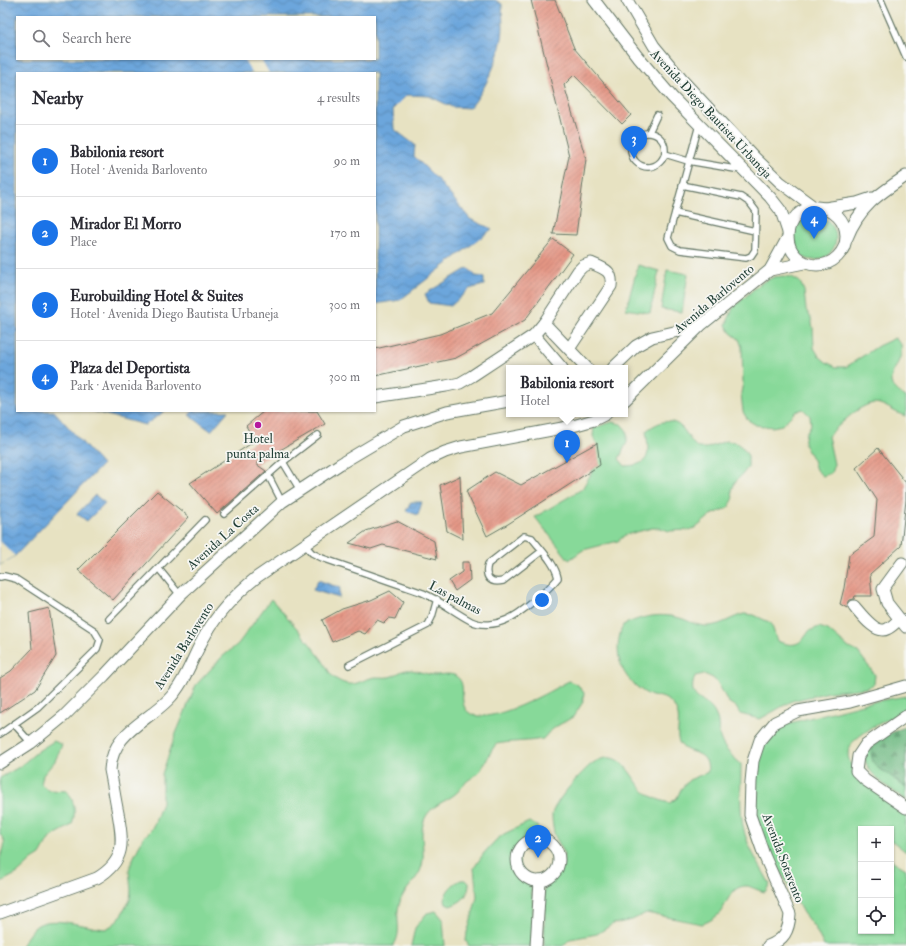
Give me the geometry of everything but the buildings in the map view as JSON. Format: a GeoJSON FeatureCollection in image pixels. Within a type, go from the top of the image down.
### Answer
{"type":"FeatureCollection","features":[{"type":"Feature","properties":{"kind":"street","name":"Avenida Diego Bautista Urbaneja"},"geometry":{"type":"LineString","coordinates":[[594,0],[637,56],[672,97],[781,211],[788,235]]}},
{"type":"Feature","properties":{"kind":"street","name":"Avenida Diego Bautista Urbaneja"},"geometry":{"type":"LineString","coordinates":[[627,0],[654,46],[683,81],[755,158],[780,182],[819,208]]}},
{"type":"Feature","properties":{"kind":"street"},"geometry":{"type":"LineString","coordinates":[[876,196],[857,203],[804,210],[796,215],[790,223],[788,235],[790,249],[796,257],[804,263],[815,266],[826,264],[836,259],[843,251],[852,226],[862,210],[876,196],[906,176]]}},
{"type":"Feature","properties":{"kind":"street"},"geometry":{"type":"LineString","coordinates":[[819,208],[834,212],[841,220],[846,230],[846,240]]}},
{"type":"Feature","properties":{"kind":"street","name":"Avenida Barlovento"},"geometry":{"type":"LineString","coordinates":[[628,397],[700,326],[770,270],[788,235]]}},
{"type":"Feature","properties":{"kind":"street"},"geometry":{"type":"LineString","coordinates":[[376,397],[460,383],[534,335],[544,323],[578,271],[591,263],[608,270],[612,278],[611,286],[569,349]]}},
{"type":"Feature","properties":{"kind":"street","name":"Avenida Barlovento"},"geometry":{"type":"LineString","coordinates":[[770,270],[804,263]]}},
{"type":"Feature","properties":{"kind":"street"},"geometry":{"type":"LineString","coordinates":[[544,323],[584,365]]}},
{"type":"Feature","properties":{"kind":"street"},"geometry":{"type":"LineString","coordinates":[[616,365],[636,346],[652,338],[700,326]]}},
{"type":"Feature","properties":{"kind":"street"},"geometry":{"type":"LineString","coordinates":[[534,335],[559,365]]}},
{"type":"Feature","properties":{"kind":"street","name":"Avenida La Costa"},"geometry":{"type":"LineString","coordinates":[[0,763],[31,743],[64,716],[180,595],[282,502],[340,464],[404,426],[447,412],[506,402]]}},
{"type":"Feature","properties":{"kind":"street","name":"Avenida Barlovento"},"geometry":{"type":"LineString","coordinates":[[0,913],[97,878],[113,865],[120,852],[122,837],[110,770],[112,755],[116,746],[125,734],[163,705],[174,693],[216,618],[242,589],[304,544],[430,459],[445,452],[477,444],[579,425],[600,417]]}},
{"type":"Feature","properties":{"kind":"street"},"geometry":{"type":"LineString","coordinates":[[854,606],[875,628],[880,631],[903,623],[887,603],[883,588],[902,563]]}},
{"type":"Feature","properties":{"kind":"street","name":"Avenida Sotavento"},"geometry":{"type":"LineString","coordinates":[[768,946],[785,935],[789,924],[790,914],[764,855],[750,815],[750,782],[753,761],[760,740],[775,722],[798,711],[850,702],[906,686]]}},
{"type":"Feature","properties":{"kind":"street"},"geometry":{"type":"LineString","coordinates":[[906,716],[866,744],[858,756],[856,771],[865,780],[906,808]]}},
{"type":"Feature","properties":{"kind":"street"},"geometry":{"type":"LineString","coordinates":[[536,946],[540,881]]}},
{"type":"Feature","properties":{"kind":"lane"},"geometry":{"type":"LineString","coordinates":[[881,0],[906,57]]}},
{"type":"Feature","properties":{"kind":"lane"},"geometry":{"type":"LineString","coordinates":[[649,132],[657,115]]}},
{"type":"Feature","properties":{"kind":"lane"},"geometry":{"type":"LineString","coordinates":[[682,185],[740,197],[750,203],[756,212],[754,250],[751,256],[746,258],[680,250],[672,246],[668,238],[688,161],[699,125]]}},
{"type":"Feature","properties":{"kind":"lane"},"geometry":{"type":"LineString","coordinates":[[649,132],[659,136],[665,144],[665,154],[660,163],[651,167],[641,166],[634,160],[630,151],[632,141],[640,134],[649,132]]}},
{"type":"Feature","properties":{"kind":"lane"},"geometry":{"type":"LineString","coordinates":[[665,154],[688,161],[743,170]]}},
{"type":"Feature","properties":{"kind":"lane"},"geometry":{"type":"LineString","coordinates":[[675,213],[755,231]]}},
{"type":"Feature","properties":{"kind":"lane"},"geometry":{"type":"LineString","coordinates":[[224,514],[283,462],[318,435]]}},
{"type":"Feature","properties":{"kind":"lane"},"geometry":{"type":"LineString","coordinates":[[283,462],[300,490]]}},
{"type":"Feature","properties":{"kind":"lane"},"geometry":{"type":"LineString","coordinates":[[268,475],[282,502]]}},
{"type":"Feature","properties":{"kind":"lane"},"geometry":{"type":"LineString","coordinates":[[109,619],[205,520]]}},
{"type":"Feature","properties":{"kind":"lane","name":"Las palmas"},"geometry":{"type":"LineString","coordinates":[[304,544],[312,553],[322,558],[423,592],[472,621],[484,624],[495,624],[507,620],[530,604],[558,578],[557,571],[542,551],[532,538],[524,536],[488,564],[486,570],[487,576],[491,580],[497,582],[503,580],[542,551]]}},
{"type":"Feature","properties":{"kind":"lane"},"geometry":{"type":"LineString","coordinates":[[159,569],[180,595]]}},
{"type":"Feature","properties":{"kind":"lane"},"geometry":{"type":"LineString","coordinates":[[0,577],[4,576],[16,578],[94,630],[100,640],[97,649],[38,707],[0,734]]}},
{"type":"Feature","properties":{"kind":"lane"},"geometry":{"type":"LineString","coordinates":[[349,665],[428,625],[437,599]]}},
{"type":"Feature","properties":{"kind":"lane"},"geometry":{"type":"LineString","coordinates":[[14,724],[31,743]]}},
{"type":"Feature","properties":{"kind":"green space"},"geometry":{"type":"Polygon","coordinates":[[[810,216],[818,216],[823,217],[830,222],[835,229],[835,247],[830,254],[823,259],[810,260],[802,257],[795,250],[792,242],[792,234],[795,226],[802,219],[810,216]]]}},
{"type":"Feature","properties":{"kind":"green space"},"geometry":{"type":"Polygon","coordinates":[[[638,265],[659,271],[650,313],[626,309],[638,265]]]}},
{"type":"Feature","properties":{"kind":"green space"},"geometry":{"type":"Polygon","coordinates":[[[667,270],[688,274],[682,312],[661,309],[667,270]]]}},
{"type":"Feature","properties":{"kind":"green space"},"geometry":{"type":"Polygon","coordinates":[[[774,277],[792,277],[800,282],[804,291],[806,310],[811,318],[814,348],[819,356],[826,362],[836,367],[846,367],[878,346],[895,338],[901,344],[901,354],[893,372],[891,382],[898,392],[906,397],[906,416],[899,414],[883,405],[874,403],[859,409],[852,414],[828,436],[834,464],[831,473],[823,476],[816,470],[813,460],[804,444],[806,433],[811,425],[810,416],[803,409],[795,412],[782,425],[772,427],[756,425],[748,420],[743,412],[741,393],[743,383],[742,347],[739,339],[731,333],[726,325],[733,308],[755,288],[774,277]]]}},
{"type":"Feature","properties":{"kind":"green space"},"geometry":{"type":"Polygon","coordinates":[[[612,422],[621,424],[627,431],[627,442],[619,459],[625,466],[640,463],[647,457],[648,446],[646,431],[662,422],[672,422],[682,428],[698,448],[707,448],[726,441],[735,442],[743,448],[748,456],[748,467],[735,482],[732,490],[733,500],[728,508],[711,515],[697,527],[689,530],[669,531],[661,528],[652,528],[625,535],[618,541],[583,550],[569,560],[535,517],[582,489],[598,462],[597,444],[593,436],[594,428],[612,422]]]}},
{"type":"Feature","properties":{"kind":"green space"},"geometry":{"type":"Polygon","coordinates":[[[271,599],[322,660],[331,674],[336,679],[346,684],[354,684],[373,677],[389,677],[406,670],[413,670],[432,675],[452,674],[461,682],[463,704],[465,708],[473,715],[485,716],[516,708],[569,681],[578,685],[584,693],[583,702],[573,717],[557,726],[543,739],[496,744],[479,772],[466,782],[456,794],[431,810],[425,818],[422,830],[422,866],[417,876],[403,895],[399,905],[398,936],[393,946],[21,946],[32,930],[41,924],[58,921],[106,929],[114,924],[120,917],[130,900],[131,890],[129,870],[143,838],[151,830],[155,822],[162,803],[162,774],[175,736],[196,685],[222,657],[238,644],[271,599]]]}},
{"type":"Feature","properties":{"kind":"green space"},"geometry":{"type":"Polygon","coordinates":[[[744,614],[754,615],[771,623],[777,641],[787,644],[796,644],[806,636],[809,631],[819,627],[828,630],[849,648],[858,652],[875,675],[874,684],[866,688],[829,692],[792,701],[760,719],[740,714],[736,707],[728,702],[719,685],[713,678],[704,674],[695,676],[693,691],[695,696],[713,710],[718,720],[719,734],[722,743],[727,751],[741,764],[741,814],[745,834],[753,853],[770,884],[765,892],[748,886],[737,889],[730,896],[718,915],[702,924],[646,913],[632,920],[613,924],[597,934],[570,939],[563,946],[544,946],[544,891],[545,887],[562,868],[564,859],[562,849],[554,834],[552,815],[557,803],[576,779],[593,763],[602,759],[611,758],[622,763],[626,767],[645,792],[657,799],[670,803],[677,798],[681,789],[689,780],[708,772],[707,764],[702,756],[684,748],[680,744],[678,740],[679,722],[677,712],[672,704],[663,698],[652,696],[644,692],[630,680],[625,673],[621,665],[618,650],[620,633],[623,625],[645,617],[660,615],[675,617],[699,625],[709,626],[744,614]]]}},
{"type":"Feature","properties":{"kind":"green space"},"geometry":{"type":"Polygon","coordinates":[[[906,696],[906,709],[859,736],[848,750],[849,760],[855,771],[876,790],[906,811],[906,852],[894,842],[894,826],[858,826],[858,934],[894,934],[894,862],[906,869],[906,946],[824,946],[815,928],[803,913],[757,827],[754,805],[759,745],[775,727],[866,703],[906,696]]]}},
{"type":"Feature","properties":{"kind":"green space"},"geometry":{"type":"Polygon","coordinates":[[[906,726],[906,788],[878,768],[873,762],[871,753],[873,745],[880,738],[906,726]]]}},
{"type":"Feature","properties":{"kind":"green space"},"geometry":{"type":"Polygon","coordinates":[[[54,741],[62,745],[55,761],[43,775],[41,784],[48,790],[67,791],[72,799],[74,807],[72,825],[49,839],[40,855],[18,873],[0,882],[0,859],[4,841],[0,835],[0,778],[19,767],[38,751],[54,741]]]}},
{"type":"Feature","properties":{"kind":"green space"},"geometry":{"type":"Polygon","coordinates":[[[873,745],[878,768],[906,788],[906,800],[880,781],[869,769],[864,754],[873,745]]]}},
{"type":"Feature","properties":{"kind":"green space"},"geometry":{"type":"Polygon","coordinates":[[[529,822],[537,826],[539,834],[524,844],[520,850],[518,860],[528,878],[531,889],[533,913],[531,946],[469,946],[466,941],[467,932],[477,897],[474,868],[484,853],[496,840],[504,834],[529,822]]]}},
{"type":"Feature","properties":{"kind":"green space"},"geometry":{"type":"Polygon","coordinates":[[[461,880],[466,880],[469,883],[468,892],[464,898],[454,904],[450,906],[446,904],[445,897],[447,893],[454,884],[461,880]]]}},
{"type":"Feature","properties":{"kind":"green space"},"geometry":{"type":"Polygon","coordinates":[[[436,911],[443,919],[445,946],[411,946],[415,928],[427,913],[436,911]]]}},
{"type":"Feature","properties":{"kind":"water"},"geometry":{"type":"Polygon","coordinates":[[[0,0],[495,0],[502,4],[503,34],[500,47],[486,84],[470,108],[452,107],[429,96],[407,95],[393,109],[394,129],[415,145],[414,156],[438,180],[470,219],[492,229],[400,300],[376,304],[376,72],[16,72],[16,412],[55,412],[102,465],[15,556],[0,565],[0,0]]]}},
{"type":"Feature","properties":{"kind":"water"},"geometry":{"type":"Polygon","coordinates":[[[468,268],[476,276],[484,277],[484,285],[469,289],[451,306],[429,303],[425,294],[468,268]]]}},
{"type":"Feature","properties":{"kind":"water"},"geometry":{"type":"Polygon","coordinates":[[[96,412],[164,412],[145,425],[96,412]]]}},
{"type":"Feature","properties":{"kind":"water"},"geometry":{"type":"Polygon","coordinates":[[[192,412],[227,412],[211,431],[189,415],[192,412]]]}},
{"type":"Feature","properties":{"kind":"water"},"geometry":{"type":"Polygon","coordinates":[[[95,495],[105,503],[87,521],[77,514],[95,495]]]}},
{"type":"Feature","properties":{"kind":"water"},"geometry":{"type":"Polygon","coordinates":[[[411,502],[422,502],[418,515],[406,511],[411,502]]]}},
{"type":"Feature","properties":{"kind":"water"},"geometry":{"type":"Polygon","coordinates":[[[318,580],[340,588],[339,598],[313,590],[318,580]]]}},
{"type":"Feature","properties":{"kind":"pier"},"geometry":{"type":"Polygon","coordinates":[[[262,60],[268,72],[251,72],[245,61],[262,60]]]}},
{"type":"Feature","properties":{"kind":"pier"},"geometry":{"type":"Polygon","coordinates":[[[0,541],[15,556],[0,565],[0,541]]]}},
{"type":"Feature","properties":{"kind":"place","name":"Eurobuilding Hotel & Suites"},"geometry":{"type":"Point","coordinates":[634,159]}},
{"type":"Feature","properties":{"kind":"place","name":"Plaza del Deportista"},"geometry":{"type":"Point","coordinates":[814,239]}},
{"type":"Feature","properties":{"kind":"place","name":"Hotel punta palma"},"geometry":{"type":"Point","coordinates":[258,425]}},
{"type":"Feature","properties":{"kind":"place","name":"Babilonia resort"},"geometry":{"type":"Point","coordinates":[567,463]}},
{"type":"Feature","properties":{"kind":"place","name":"Mirador El Morro"},"geometry":{"type":"Point","coordinates":[538,858]}}]}
